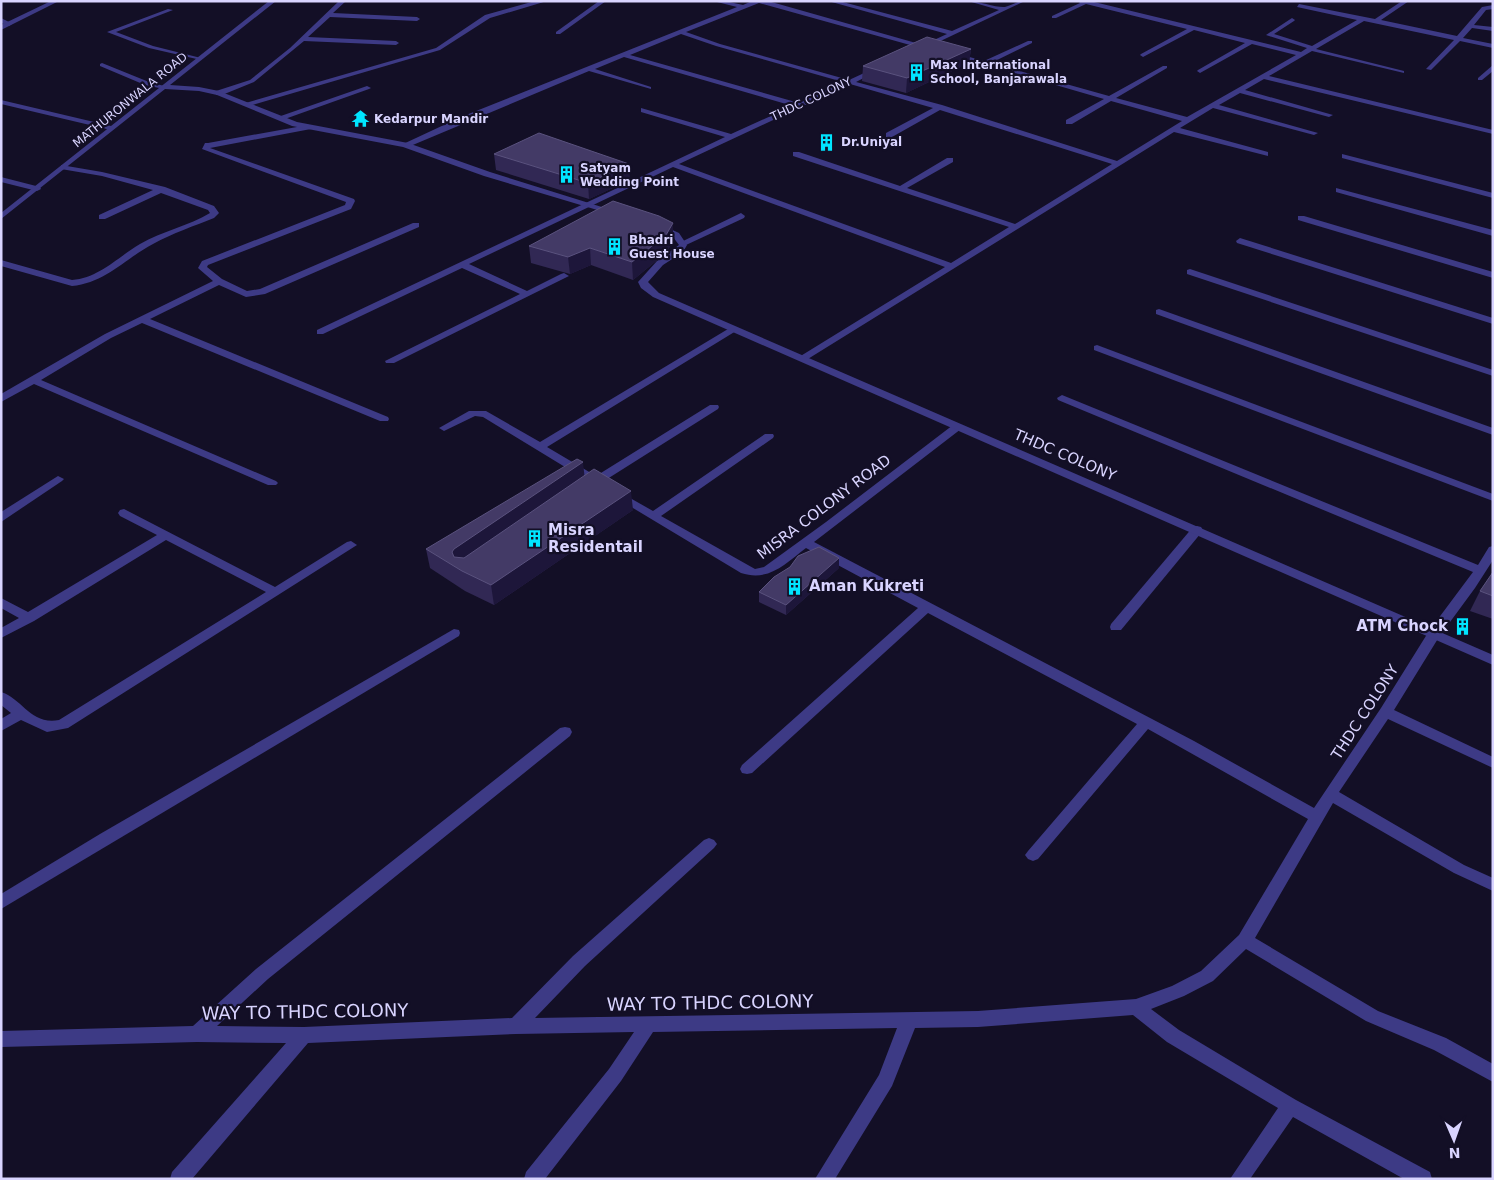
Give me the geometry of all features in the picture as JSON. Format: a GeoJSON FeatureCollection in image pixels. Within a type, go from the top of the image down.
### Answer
{"type":"FeatureCollection","features":[{"type":"Feature","properties":{"kind":"street"},"geometry":{"type":"LineString","coordinates":[[1,28],[56,1]]}},
{"type":"Feature","properties":{"kind":"street","name":"MATHURONWALA ROAD"},"geometry":{"type":"LineString","coordinates":[[1,217],[273,1]]}},
{"type":"Feature","properties":{"kind":"street"},"geometry":{"type":"LineString","coordinates":[[219,93],[252,81],[343,1]]}},
{"type":"Feature","properties":{"kind":"street"},"geometry":{"type":"LineString","coordinates":[[246,104],[438,49],[452,42],[472,25],[486,17],[544,1]]}},
{"type":"Feature","properties":{"kind":"street"},"geometry":{"type":"LineString","coordinates":[[558,33],[603,1]]}},
{"type":"Feature","properties":{"kind":"street"},"geometry":{"type":"LineString","coordinates":[[716,1],[743,7]]}},
{"type":"Feature","properties":{"kind":"street"},"geometry":{"type":"LineString","coordinates":[[405,146],[464,119],[759,1],[932,49]]}},
{"type":"Feature","properties":{"kind":"street"},"geometry":{"type":"LineString","coordinates":[[831,1],[952,33]]}},
{"type":"Feature","properties":{"kind":"street"},"geometry":{"type":"LineString","coordinates":[[971,1],[1004,10]]}},
{"type":"Feature","properties":{"kind":"street"},"geometry":{"type":"LineString","coordinates":[[915,51],[1022,1]]}},
{"type":"Feature","properties":{"kind":"street"},"geometry":{"type":"LineString","coordinates":[[1376,21],[1406,1]]}},
{"type":"Feature","properties":{"kind":"street"},"geometry":{"type":"LineString","coordinates":[[1054,17],[1090,2],[1300,54]]}},
{"type":"Feature","properties":{"kind":"street"},"geometry":{"type":"LineString","coordinates":[[1299,6],[1493,46]]}},
{"type":"Feature","properties":{"kind":"street"},"geometry":{"type":"LineString","coordinates":[[1429,69],[1470,26],[1484,8],[1493,7]]}},
{"type":"Feature","properties":{"kind":"street"},"geometry":{"type":"LineString","coordinates":[[170,10],[110,32],[151,47],[199,59]]}},
{"type":"Feature","properties":{"kind":"street"},"geometry":{"type":"LineString","coordinates":[[329,14],[418,19]]}},
{"type":"Feature","properties":{"kind":"street"},"geometry":{"type":"LineString","coordinates":[[803,358],[1188,120],[1363,19]]}},
{"type":"Feature","properties":{"kind":"street"},"geometry":{"type":"LineString","coordinates":[[1,20],[10,24]]}},
{"type":"Feature","properties":{"kind":"street"},"geometry":{"type":"LineString","coordinates":[[1292,20],[1269,35],[1402,72]]}},
{"type":"Feature","properties":{"kind":"street"},"geometry":{"type":"LineString","coordinates":[[1470,26],[1493,29]]}},
{"type":"Feature","properties":{"kind":"street"},"geometry":{"type":"LineString","coordinates":[[1143,55],[1193,28]]}},
{"type":"Feature","properties":{"kind":"street"},"geometry":{"type":"LineString","coordinates":[[680,32],[718,46],[939,107],[1117,163]]}},
{"type":"Feature","properties":{"kind":"street"},"geometry":{"type":"LineString","coordinates":[[303,38],[396,43]]}},
{"type":"Feature","properties":{"kind":"street"},"geometry":{"type":"LineString","coordinates":[[985,63],[1030,42]]}},
{"type":"Feature","properties":{"kind":"street"},"geometry":{"type":"LineString","coordinates":[[1200,71],[1251,42]]}},
{"type":"Feature","properties":{"kind":"street"},"geometry":{"type":"LineString","coordinates":[[950,54],[1111,97],[1188,120]]}},
{"type":"Feature","properties":{"kind":"street"},"geometry":{"type":"LineString","coordinates":[[624,55],[798,105]]}},
{"type":"Feature","properties":{"kind":"street","name":"THDC COLONY"},"geometry":{"type":"LineString","coordinates":[[320,332],[888,64]]}},
{"type":"Feature","properties":{"kind":"street"},"geometry":{"type":"LineString","coordinates":[[102,65],[147,84],[219,93],[278,118],[308,128],[405,146],[487,174],[622,215]]}},
{"type":"Feature","properties":{"kind":"street"},"geometry":{"type":"LineString","coordinates":[[1069,122],[1165,67]]}},
{"type":"Feature","properties":{"kind":"street"},"geometry":{"type":"LineString","coordinates":[[1480,78],[1493,67]]}},
{"type":"Feature","properties":{"kind":"street"},"geometry":{"type":"LineString","coordinates":[[588,69],[649,88]]}},
{"type":"Feature","properties":{"kind":"street"},"geometry":{"type":"LineString","coordinates":[[1264,77],[1493,132]]}},
{"type":"Feature","properties":{"kind":"street"},"geometry":{"type":"LineString","coordinates":[[278,118],[367,88]]}},
{"type":"Feature","properties":{"kind":"street"},"geometry":{"type":"LineString","coordinates":[[1240,91],[1329,115]]}},
{"type":"Feature","properties":{"kind":"street"},"geometry":{"type":"LineString","coordinates":[[1,102],[111,128]]}},
{"type":"Feature","properties":{"kind":"street"},"geometry":{"type":"LineString","coordinates":[[1213,106],[1314,132]]}},
{"type":"Feature","properties":{"kind":"street"},"geometry":{"type":"LineString","coordinates":[[888,135],[939,107]]}},
{"type":"Feature","properties":{"kind":"street"},"geometry":{"type":"LineString","coordinates":[[644,110],[732,137]]}},
{"type":"Feature","properties":{"kind":"street"},"geometry":{"type":"LineString","coordinates":[[308,128],[231,140],[207,147],[209,150],[351,200],[348,207],[205,263],[202,268],[219,281],[246,294],[262,292],[416,225]]}},
{"type":"Feature","properties":{"kind":"street"},"geometry":{"type":"LineString","coordinates":[[1173,130],[1265,154]]}},
{"type":"Feature","properties":{"kind":"street"},"geometry":{"type":"LineString","coordinates":[[796,154],[1016,227]]}},
{"type":"Feature","properties":{"kind":"street"},"geometry":{"type":"LineString","coordinates":[[1345,156],[1493,196]]}},
{"type":"Feature","properties":{"kind":"street"},"geometry":{"type":"LineString","coordinates":[[900,189],[950,160]]}},
{"type":"Feature","properties":{"kind":"street"},"geometry":{"type":"LineString","coordinates":[[674,165],[951,266]]}},
{"type":"Feature","properties":{"kind":"street"},"geometry":{"type":"LineString","coordinates":[[1,263],[72,284],[82,283],[96,277],[150,242],[215,213],[211,208],[162,190],[104,174],[64,167]]}},
{"type":"Feature","properties":{"kind":"street"},"geometry":{"type":"LineString","coordinates":[[1,179],[37,189]]}},
{"type":"Feature","properties":{"kind":"street"},"geometry":{"type":"LineString","coordinates":[[102,217],[162,190]]}},
{"type":"Feature","properties":{"kind":"street"},"geometry":{"type":"LineString","coordinates":[[1339,190],[1493,233]]}},
{"type":"Feature","properties":{"kind":"street"},"geometry":{"type":"LineString","coordinates":[[647,223],[673,234],[681,239],[683,243],[741,216]]}},
{"type":"Feature","properties":{"kind":"street"},"geometry":{"type":"LineString","coordinates":[[1301,218],[1493,275]]}},
{"type":"Feature","properties":{"kind":"street"},"geometry":{"type":"LineString","coordinates":[[1240,241],[1493,321]]}},
{"type":"Feature","properties":{"kind":"street","name":"THDC COLONY"},"geometry":{"type":"LineString","coordinates":[[683,243],[680,250],[660,263],[643,282],[644,286],[656,295],[1493,660]]}},
{"type":"Feature","properties":{"kind":"street"},"geometry":{"type":"LineString","coordinates":[[464,265],[527,294]]}},
{"type":"Feature","properties":{"kind":"street"},"geometry":{"type":"LineString","coordinates":[[1190,272],[1493,373]]}},
{"type":"Feature","properties":{"kind":"street"},"geometry":{"type":"LineString","coordinates":[[390,361],[564,276]]}},
{"type":"Feature","properties":{"kind":"street"},"geometry":{"type":"LineString","coordinates":[[1,400],[142,319],[219,281]]}},
{"type":"Feature","properties":{"kind":"street"},"geometry":{"type":"LineString","coordinates":[[1159,312],[1493,432]]}},
{"type":"Feature","properties":{"kind":"street"},"geometry":{"type":"LineString","coordinates":[[142,319],[384,419]]}},
{"type":"Feature","properties":{"kind":"street"},"geometry":{"type":"LineString","coordinates":[[539,447],[733,329]]}},
{"type":"Feature","properties":{"kind":"street"},"geometry":{"type":"LineString","coordinates":[[1097,348],[1493,498]]}},
{"type":"Feature","properties":{"kind":"street"},"geometry":{"type":"LineString","coordinates":[[33,380],[272,483]]}},
{"type":"Feature","properties":{"kind":"street"},"geometry":{"type":"LineString","coordinates":[[1062,398],[1480,570]]}},
{"type":"Feature","properties":{"kind":"street"},"geometry":{"type":"LineString","coordinates":[[580,492],[714,407]]}},
{"type":"Feature","properties":{"kind":"street","name":"MISRA COLONY ROAD"},"geometry":{"type":"LineString","coordinates":[[444,428],[473,413],[481,412],[728,561],[754,573],[768,570],[806,543],[957,427]]}},
{"type":"Feature","properties":{"kind":"street"},"geometry":{"type":"LineString","coordinates":[[653,516],[769,436]]}},
{"type":"Feature","properties":{"kind":"street"},"geometry":{"type":"LineString","coordinates":[[1,518],[58,479]]}},
{"type":"Feature","properties":{"kind":"street"},"geometry":{"type":"LineString","coordinates":[[124,513],[274,592]]}},
{"type":"Feature","properties":{"kind":"street"},"geometry":{"type":"LineString","coordinates":[[1116,627],[1198,530]]}},
{"type":"Feature","properties":{"kind":"street"},"geometry":{"type":"LineString","coordinates":[[1,634],[165,535]]}},
{"type":"Feature","properties":{"kind":"street"},"geometry":{"type":"LineString","coordinates":[[806,543],[1146,722],[1493,885]]}},
{"type":"Feature","properties":{"kind":"street"},"geometry":{"type":"LineString","coordinates":[[1,698],[21,714],[47,727],[63,724],[351,545]]}},
{"type":"Feature","properties":{"kind":"street","name":"THDC COLONY"},"geometry":{"type":"LineString","coordinates":[[1323,806],[1386,712],[1434,634],[1471,585],[1493,550]]}},
{"type":"Feature","properties":{"kind":"street"},"geometry":{"type":"LineString","coordinates":[[1,602],[29,618]]}},
{"type":"Feature","properties":{"kind":"street"},"geometry":{"type":"LineString","coordinates":[[747,769],[927,607]]}},
{"type":"Feature","properties":{"kind":"street"},"geometry":{"type":"LineString","coordinates":[[1,902],[114,833],[454,633]]}},
{"type":"Feature","properties":{"kind":"street"},"geometry":{"type":"LineString","coordinates":[[1386,712],[1493,763]]}},
{"type":"Feature","properties":{"kind":"street"},"geometry":{"type":"LineString","coordinates":[[1,726],[21,714]]}},
{"type":"Feature","properties":{"kind":"street"},"geometry":{"type":"LineString","coordinates":[[1033,854],[1146,722]]}},
{"type":"Feature","properties":{"kind":"street"},"geometry":{"type":"LineString","coordinates":[[197,1034],[262,974],[565,732]]}},
{"type":"Feature","properties":{"kind":"street","name":"WAY TO THDC COLONY"},"geometry":{"type":"LineString","coordinates":[[1,1039],[197,1034],[304,1035],[516,1026],[978,1019],[1136,1007],[1178,991],[1207,976],[1244,940],[1323,806]]}},
{"type":"Feature","properties":{"kind":"street"},"geometry":{"type":"LineString","coordinates":[[516,1026],[579,961],[709,844]]}},
{"type":"Feature","properties":{"kind":"street"},"geometry":{"type":"LineString","coordinates":[[1244,940],[1372,1016],[1440,1044],[1493,1074]]}},
{"type":"Feature","properties":{"kind":"street"},"geometry":{"type":"LineString","coordinates":[[1136,1007],[1173,1036],[1290,1106],[1423,1179]]}},
{"type":"Feature","properties":{"kind":"street"},"geometry":{"type":"LineString","coordinates":[[824,1179],[886,1080],[909,1020]]}},
{"type":"Feature","properties":{"kind":"street"},"geometry":{"type":"LineString","coordinates":[[533,1179],[615,1075],[648,1025]]}},
{"type":"Feature","properties":{"kind":"street"},"geometry":{"type":"LineString","coordinates":[[184,1177],[304,1035]]}},
{"type":"Feature","properties":{"kind":"street"},"geometry":{"type":"LineString","coordinates":[[1239,1179],[1290,1106]]}},
{"type":"Feature","properties":{"kind":"building"},"geometry":{"type":"Polygon","coordinates":[[[927,37],[971,49],[907,78],[863,66],[927,37]]]}},
{"type":"Feature","properties":{"kind":"building"},"geometry":{"type":"Polygon","coordinates":[[[539,133],[629,164],[588,183],[494,154],[539,133]]]}},
{"type":"Feature","properties":{"kind":"building"},"geometry":{"type":"Polygon","coordinates":[[[613,201],[659,216],[673,223],[666,235],[632,262],[590,248],[568,257],[529,246],[613,201]]]}},
{"type":"Feature","properties":{"kind":"building"},"geometry":{"type":"Polygon","coordinates":[[[577,459],[583,462],[454,549],[452,552],[454,557],[464,558],[594,469],[631,491],[491,585],[462,571],[426,549],[577,459]]]}},
{"type":"Feature","properties":{"kind":"building","name":"Aman Kukreti"},"geometry":{"type":"Polygon","coordinates":[[[819,547],[839,558],[786,605],[759,592],[774,577],[790,567],[798,556],[819,547]]]}},
{"type":"Feature","properties":{"kind":"building"},"geometry":{"type":"Polygon","coordinates":[[[1493,572],[1493,596],[1480,591],[1493,572]]]}},
{"type":"Feature","properties":{"kind":"place","name":"Max International School, Banjarawala"},"geometry":{"type":"Point","coordinates":[916,72]}},
{"type":"Feature","properties":{"kind":"place","name":"Kedarpur Mandir"},"geometry":{"type":"Point","coordinates":[360,119]}},
{"type":"Feature","properties":{"kind":"place","name":"Dr.Uniyal"},"geometry":{"type":"Point","coordinates":[827,142]}},
{"type":"Feature","properties":{"kind":"place","name":"Satyam Wedding Point"},"geometry":{"type":"Point","coordinates":[566,175]}},
{"type":"Feature","properties":{"kind":"place","name":"Bhadri Guest House"},"geometry":{"type":"Point","coordinates":[615,247]}},
{"type":"Feature","properties":{"kind":"place","name":"Misra Residentail"},"geometry":{"type":"Point","coordinates":[534,539]}},
{"type":"Feature","properties":{"kind":"place","name":"Aman Kukreti"},"geometry":{"type":"Point","coordinates":[795,586]}},
{"type":"Feature","properties":{"kind":"place","name":"ATM Chock"},"geometry":{"type":"Point","coordinates":[1462,626]}}]}
